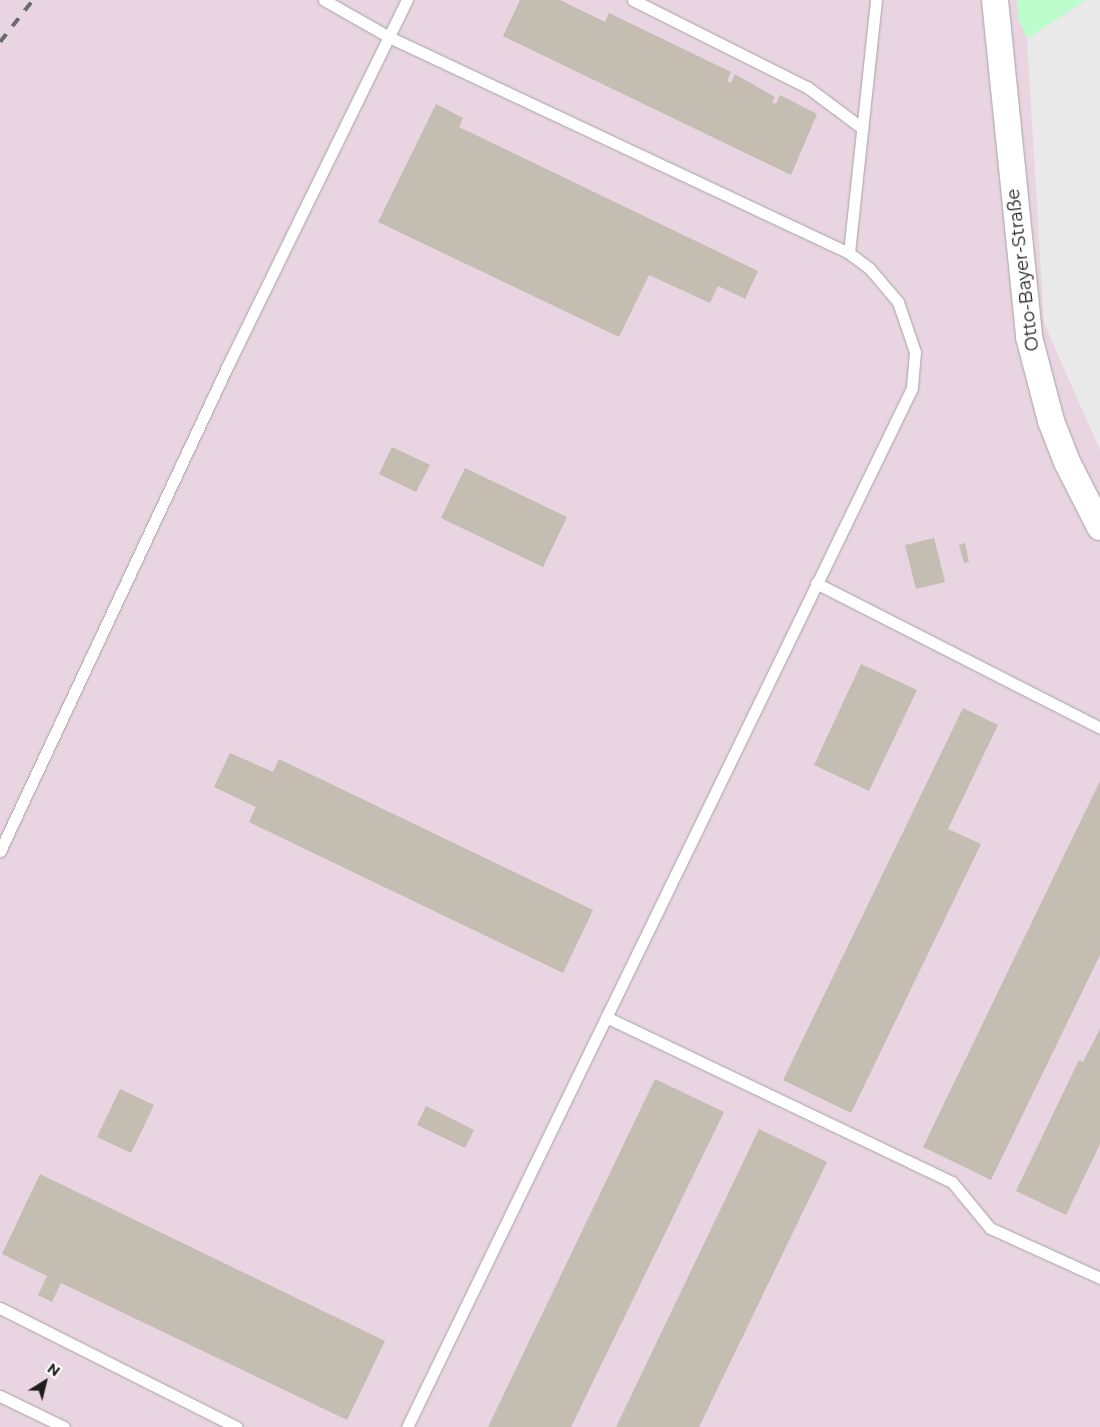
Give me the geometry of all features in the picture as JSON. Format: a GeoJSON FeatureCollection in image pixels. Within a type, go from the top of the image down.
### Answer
{"type":"FeatureCollection","features":[{"type":"Feature","properties":{"kind":"street","name":"Otto-Bayer-Straße"},"geometry":{"type":"LineString","coordinates":[[995,0],[1029,337],[1051,421],[1067,462],[1100,527]]}},
{"type":"Feature","properties":{"kind":"lane"},"geometry":{"type":"LineString","coordinates":[[324,0],[389,37],[849,253],[870,269],[898,302],[915,352],[912,388],[407,1427]]}},
{"type":"Feature","properties":{"kind":"lane"},"geometry":{"type":"LineString","coordinates":[[0,852],[228,365],[407,0]]}},
{"type":"Feature","properties":{"kind":"lane"},"geometry":{"type":"LineString","coordinates":[[633,0],[807,88],[862,128]]}},
{"type":"Feature","properties":{"kind":"lane"},"geometry":{"type":"LineString","coordinates":[[849,253],[876,0]]}},
{"type":"Feature","properties":{"kind":"lane"},"geometry":{"type":"LineString","coordinates":[[816,584],[1100,728]]}},
{"type":"Feature","properties":{"kind":"lane"},"geometry":{"type":"LineString","coordinates":[[606,1017],[952,1182],[990,1228],[1100,1278]]}},
{"type":"Feature","properties":{"kind":"lane"},"geometry":{"type":"LineString","coordinates":[[0,1308],[237,1427]]}},
{"type":"Feature","properties":{"kind":"lane"},"geometry":{"type":"LineString","coordinates":[[0,1396],[64,1427]]}},
{"type":"Feature","properties":{"kind":"shaded area"},"geometry":{"type":"Polygon","coordinates":[[[0,0],[1100,0],[1100,1427],[0,1427],[0,0]]]}},
{"type":"Feature","properties":{"kind":"shaded area"},"geometry":{"type":"Polygon","coordinates":[[[1086,0],[1100,0],[1100,450],[1044,323],[1027,39],[1086,0]]]}},
{"type":"Feature","properties":{"kind":"green space"},"geometry":{"type":"Polygon","coordinates":[[[1017,0],[1086,0],[1027,39],[1018,18],[1017,0]]]}},
{"type":"Feature","properties":{"kind":"building"},"geometry":{"type":"Polygon","coordinates":[[[520,0],[560,0],[605,22],[609,13],[731,72],[727,81],[731,83],[735,74],[775,97],[772,102],[776,104],[780,95],[817,114],[791,175],[503,36],[520,0]]]}},
{"type":"Feature","properties":{"kind":"building"},"geometry":{"type":"Polygon","coordinates":[[[436,104],[463,118],[459,127],[758,271],[745,299],[718,286],[710,303],[649,275],[619,337],[378,222],[436,104]]]}},
{"type":"Feature","properties":{"kind":"building"},"geometry":{"type":"Polygon","coordinates":[[[392,447],[430,465],[416,492],[379,474],[392,447]]]}},
{"type":"Feature","properties":{"kind":"building"},"geometry":{"type":"Polygon","coordinates":[[[465,468],[567,517],[543,567],[441,518],[465,468]]]}},
{"type":"Feature","properties":{"kind":"building"},"geometry":{"type":"Polygon","coordinates":[[[934,538],[945,582],[916,589],[905,545],[934,538]]]}},
{"type":"Feature","properties":{"kind":"building"},"geometry":{"type":"Polygon","coordinates":[[[965,543],[969,562],[964,563],[959,545],[965,543]]]}},
{"type":"Feature","properties":{"kind":"building"},"geometry":{"type":"Polygon","coordinates":[[[861,664],[917,690],[869,791],[814,765],[861,664]]]}},
{"type":"Feature","properties":{"kind":"building"},"geometry":{"type":"Polygon","coordinates":[[[963,708],[998,725],[948,829],[981,844],[851,1113],[783,1080],[963,708]]]}},
{"type":"Feature","properties":{"kind":"building"},"geometry":{"type":"Polygon","coordinates":[[[230,753],[273,772],[279,759],[593,910],[563,973],[249,822],[256,807],[214,787],[230,753]]]}},
{"type":"Feature","properties":{"kind":"building"},"geometry":{"type":"Polygon","coordinates":[[[1100,781],[1100,955],[991,1180],[923,1147],[1100,781]]]}},
{"type":"Feature","properties":{"kind":"building"},"geometry":{"type":"Polygon","coordinates":[[[1100,1029],[1100,1144],[1066,1215],[1016,1191],[1079,1060],[1083,1062],[1100,1029]]]}},
{"type":"Feature","properties":{"kind":"building"},"geometry":{"type":"Polygon","coordinates":[[[655,1079],[724,1112],[571,1427],[488,1427],[655,1079]]]}},
{"type":"Feature","properties":{"kind":"building"},"geometry":{"type":"Polygon","coordinates":[[[120,1089],[154,1105],[131,1153],[97,1137],[120,1089]]]}},
{"type":"Feature","properties":{"kind":"building"},"geometry":{"type":"Polygon","coordinates":[[[426,1106],[474,1130],[465,1148],[417,1125],[426,1106]]]}},
{"type":"Feature","properties":{"kind":"building"},"geometry":{"type":"Polygon","coordinates":[[[759,1129],[827,1162],[699,1427],[616,1427],[759,1129]]]}},
{"type":"Feature","properties":{"kind":"building"},"geometry":{"type":"Polygon","coordinates":[[[40,1174],[385,1341],[347,1420],[61,1283],[52,1302],[38,1295],[47,1276],[2,1254],[40,1174]]]}},
{"type":"Feature","properties":{"kind":"railway"},"geometry":{"type":"LineString","coordinates":[[0,42],[33,0]]}}]}
